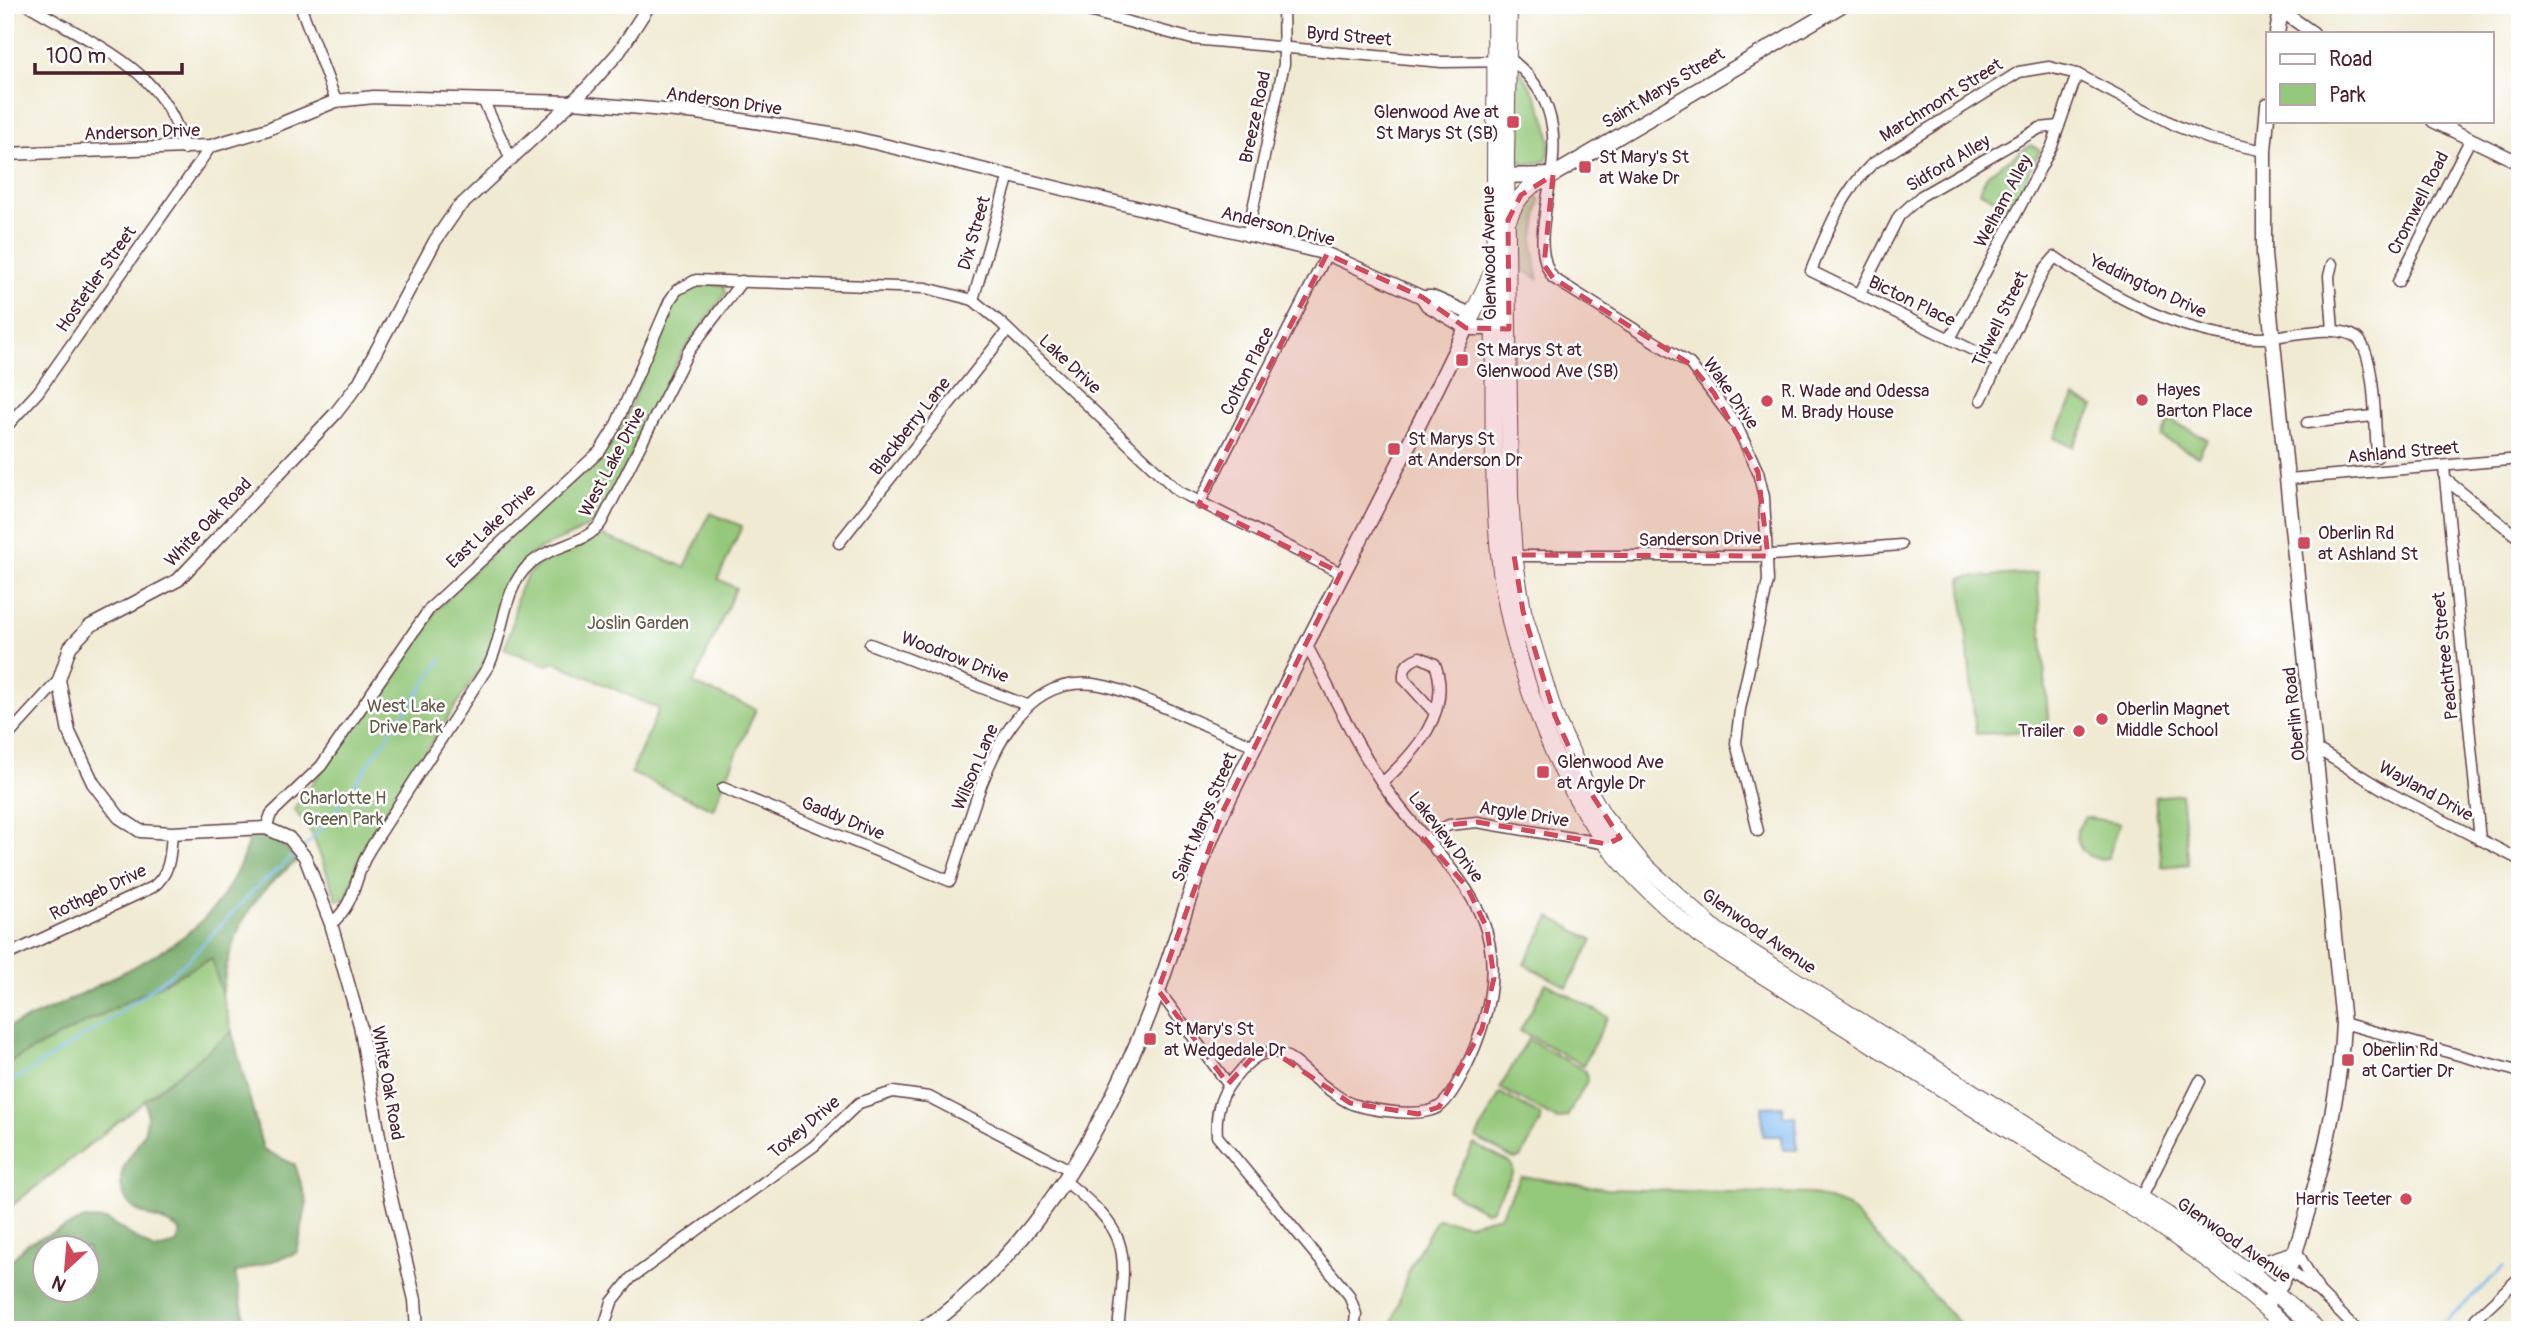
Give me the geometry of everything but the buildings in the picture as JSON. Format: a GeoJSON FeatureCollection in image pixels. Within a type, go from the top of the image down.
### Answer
{"type":"FeatureCollection","features":[{"type":"Feature","properties":{"kind":"main road","name":"Glenwood Avenue"},"geometry":{"type":"LineString","coordinates":[[1496,5],[1502,60],[1501,176],[1494,269],[1501,321],[1510,496],[1508,609],[1538,708],[1571,788],[1658,899],[1700,936],[2159,1226],[2265,1306],[2291,1330]]}},
{"type":"Feature","properties":{"kind":"main road","name":"Glenwood Avenue"},"geometry":{"type":"LineString","coordinates":[[1502,60],[1509,5]]}},
{"type":"Feature","properties":{"kind":"main road","name":"Saint Marys Street"},"geometry":{"type":"LineString","coordinates":[[1501,176],[1553,175],[1842,5]]}},
{"type":"Feature","properties":{"kind":"main road"},"geometry":{"type":"LineString","coordinates":[[2277,32],[2279,7]]}},
{"type":"Feature","properties":{"kind":"main road","name":"Oberlin Road"},"geometry":{"type":"LineString","coordinates":[[2265,1306],[2277,1293],[2289,1269],[2324,1158],[2341,1073],[2343,1023],[2317,748],[2264,256],[2267,122]]}},
{"type":"Feature","properties":{"kind":"main road"},"geometry":{"type":"LineString","coordinates":[[1508,220],[1521,195],[1539,180],[1553,175]]}},
{"type":"Feature","properties":{"kind":"main road","name":"Glenwood Avenue"},"geometry":{"type":"LineString","coordinates":[[1501,176],[1508,220],[1501,321]]}},
{"type":"Feature","properties":{"kind":"main road"},"geometry":{"type":"LineString","coordinates":[[1494,269],[1468,321],[1501,321]]}},
{"type":"Feature","properties":{"kind":"main road","name":"Saint Marys Street"},"geometry":{"type":"LineString","coordinates":[[922,1330],[980,1282],[1068,1176],[1120,1084],[1158,990],[1222,813],[1468,321]]}},
{"type":"Feature","properties":{"kind":"main road","name":"Glenwood Avenue"},"geometry":{"type":"LineString","coordinates":[[1613,841],[1716,929],[2141,1199],[2245,1269],[2277,1293],[2318,1330]]}},
{"type":"Feature","properties":{"kind":"main road"},"geometry":{"type":"LineString","coordinates":[[2245,1269],[2296,1251]]}},
{"type":"Feature","properties":{"kind":"street"},"geometry":{"type":"LineString","coordinates":[[28,5],[122,59],[164,102],[179,123],[184,149]]}},
{"type":"Feature","properties":{"kind":"street","name":"White Oak Road"},"geometry":{"type":"LineString","coordinates":[[59,680],[70,648],[90,625],[178,580],[335,414],[359,383],[435,241],[457,209],[573,102],[619,52],[649,5]]}},
{"type":"Feature","properties":{"kind":"street","name":"Byrd Street"},"geometry":{"type":"LineString","coordinates":[[1066,5],[1192,39],[1442,62],[1502,60]]}},
{"type":"Feature","properties":{"kind":"street","name":"Breeze Road"},"geometry":{"type":"LineString","coordinates":[[1247,236],[1286,48],[1283,5]]}},
{"type":"Feature","properties":{"kind":"street"},"geometry":{"type":"LineString","coordinates":[[300,6],[336,101]]}},
{"type":"Feature","properties":{"kind":"street"},"geometry":{"type":"LineString","coordinates":[[2279,7],[2312,32]]}},
{"type":"Feature","properties":{"kind":"street","name":"Wake Drive"},"geometry":{"type":"LineString","coordinates":[[1502,60],[1516,63],[1533,82],[1547,107],[1554,139],[1553,175],[1543,242],[1544,265],[1553,278],[1690,364],[1736,424],[1758,472],[1764,497],[1768,556],[1764,609],[1740,709],[1736,743],[1759,831]]}},
{"type":"Feature","properties":{"kind":"street","name":"Marchmont Street"},"geometry":{"type":"LineString","coordinates":[[1811,271],[1842,201],[1856,179],[1872,164],[2019,72],[2049,67],[2077,74],[2179,127],[2210,139],[2264,151]]}},
{"type":"Feature","properties":{"kind":"street","name":"Welham Alley"},"geometry":{"type":"LineString","coordinates":[[1950,339],[2059,126],[2077,74]]}},
{"type":"Feature","properties":{"kind":"street","name":"Anderson Drive"},"geometry":{"type":"LineString","coordinates":[[5,154],[211,146],[268,129],[336,101],[374,97],[573,102],[698,113],[855,138],[1327,254],[1422,297],[1432,297],[1468,321]]}},
{"type":"Feature","properties":{"kind":"street"},"geometry":{"type":"LineString","coordinates":[[484,100],[511,159]]}},
{"type":"Feature","properties":{"kind":"street"},"geometry":{"type":"LineString","coordinates":[[2435,122],[2520,163]]}},
{"type":"Feature","properties":{"kind":"street","name":"Sidford Alley"},"geometry":{"type":"LineString","coordinates":[[1859,295],[1899,216],[1921,196],[2040,128],[2059,126]]}},
{"type":"Feature","properties":{"kind":"street","name":"Cromwell Road"},"geometry":{"type":"LineString","coordinates":[[2398,282],[2470,140]]}},
{"type":"Feature","properties":{"kind":"street","name":"Hostetler Street"},"geometry":{"type":"LineString","coordinates":[[5,428],[38,392],[211,146]]}},
{"type":"Feature","properties":{"kind":"street","name":"Dix Street"},"geometry":{"type":"LineString","coordinates":[[973,300],[1009,176]]}},
{"type":"Feature","properties":{"kind":"street","name":"Colton Place"},"geometry":{"type":"LineString","coordinates":[[1199,504],[1327,254]]}},
{"type":"Feature","properties":{"kind":"street","name":"Yeddington Drive"},"geometry":{"type":"LineString","coordinates":[[2055,257],[2105,289],[2175,323],[2221,336],[2272,337],[2333,331]]}},
{"type":"Feature","properties":{"kind":"street","name":"Tidwell Street"},"geometry":{"type":"LineString","coordinates":[[1981,400],[2044,270],[2055,257]]}},
{"type":"Feature","properties":{"kind":"street"},"geometry":{"type":"LineString","coordinates":[[2332,264],[2329,276],[2333,331],[2356,337],[2367,351],[2377,457]]}},
{"type":"Feature","properties":{"kind":"street","name":"Bicton Place"},"geometry":{"type":"LineString","coordinates":[[1811,271],[1998,363]]}},
{"type":"Feature","properties":{"kind":"street","name":"East Lake Drive"},"geometry":{"type":"LineString","coordinates":[[266,828],[271,814],[321,766],[430,608],[600,451],[615,427],[661,317],[677,290],[696,281],[742,281]]}},
{"type":"Feature","properties":{"kind":"street","name":"Lake Drive"},"geometry":{"type":"LineString","coordinates":[[742,281],[926,288],[973,300],[1178,491],[1199,504],[1341,573]]}},
{"type":"Feature","properties":{"kind":"street","name":"West Lake Drive"},"geometry":{"type":"LineString","coordinates":[[331,924],[351,904],[357,876],[370,849],[489,665],[498,645],[511,593],[521,574],[536,559],[592,533],[601,523],[688,352],[742,281]]}},
{"type":"Feature","properties":{"kind":"street","name":"Blackberry Lane"},"geometry":{"type":"LineString","coordinates":[[839,543],[1008,330]]}},
{"type":"Feature","properties":{"kind":"street"},"geometry":{"type":"LineString","coordinates":[[2307,423],[2373,416]]}},
{"type":"Feature","properties":{"kind":"street","name":"Ashland Street"},"geometry":{"type":"LineString","coordinates":[[2288,479],[2445,473],[2520,458]]}},
{"type":"Feature","properties":{"kind":"street"},"geometry":{"type":"LineString","coordinates":[[2445,473],[2520,538]]}},
{"type":"Feature","properties":{"kind":"street","name":"Peachtree Street"},"geometry":{"type":"LineString","coordinates":[[2445,473],[2480,840]]}},
{"type":"Feature","properties":{"kind":"street","name":"Sanderson Drive"},"geometry":{"type":"LineString","coordinates":[[1507,556],[1768,556],[1901,545]]}},
{"type":"Feature","properties":{"kind":"street","name":"Woodrow Drive"},"geometry":{"type":"LineString","coordinates":[[870,644],[1026,705]]}},
{"type":"Feature","properties":{"kind":"street","name":"Lakeview Drive"},"geometry":{"type":"LineString","coordinates":[[1306,644],[1382,783],[1424,838],[1467,887],[1487,928],[1494,978],[1482,1029],[1447,1098],[1439,1107],[1418,1114],[1350,1103],[1287,1057],[1274,1052],[1251,1059],[1228,1084],[1216,1114],[1217,1136],[1349,1295],[1356,1314],[1354,1330]]}},
{"type":"Feature","properties":{"kind":"street"},"geometry":{"type":"LineString","coordinates":[[1382,783],[1409,759],[1427,735],[1434,712],[1439,687],[1435,664],[1420,657],[1410,661],[1403,671],[1404,679],[1434,712]]}},
{"type":"Feature","properties":{"kind":"street"},"geometry":{"type":"LineString","coordinates":[[5,739],[59,680]]}},
{"type":"Feature","properties":{"kind":"street"},"geometry":{"type":"LineString","coordinates":[[59,680],[69,732],[93,783],[118,817],[140,831],[172,833],[266,828]]}},
{"type":"Feature","properties":{"kind":"street","name":"Wilson Lane"},"geometry":{"type":"LineString","coordinates":[[950,881],[996,754],[1026,705],[1042,692],[1063,684],[1088,683],[1115,688],[1255,746]]}},
{"type":"Feature","properties":{"kind":"street","name":"Wayland Drive"},"geometry":{"type":"LineString","coordinates":[[2317,748],[2386,791],[2520,860]]}},
{"type":"Feature","properties":{"kind":"street","name":"Gaddy Drive"},"geometry":{"type":"LineString","coordinates":[[723,788],[950,881]]}},
{"type":"Feature","properties":{"kind":"street","name":"Argyle Drive"},"geometry":{"type":"LineString","coordinates":[[1424,838],[1449,825],[1477,822],[1613,841]]}},
{"type":"Feature","properties":{"kind":"street","name":"White Oak Road"},"geometry":{"type":"LineString","coordinates":[[266,828],[279,832],[298,846],[331,924],[364,1043],[386,1177],[415,1300],[417,1330]]}},
{"type":"Feature","properties":{"kind":"street","name":"Rothgeb Drive"},"geometry":{"type":"LineString","coordinates":[[5,956],[153,887],[165,877],[169,866],[172,833]]}},
{"type":"Feature","properties":{"kind":"street"},"geometry":{"type":"LineString","coordinates":[[1158,990],[1228,1084]]}},
{"type":"Feature","properties":{"kind":"street"},"geometry":{"type":"LineString","coordinates":[[2343,1023],[2520,1072]]}},
{"type":"Feature","properties":{"kind":"street"},"geometry":{"type":"LineString","coordinates":[[2141,1199],[2200,1081]]}},
{"type":"Feature","properties":{"kind":"street","name":"Toxey Drive"},"geometry":{"type":"LineString","coordinates":[[603,1330],[612,1302],[631,1278],[814,1146],[859,1103],[893,1092],[929,1097],[1068,1176],[1118,1232],[1125,1263],[1118,1330]]}},
{"type":"Feature","properties":{"kind":"street"},"geometry":{"type":"LineString","coordinates":[[2296,1251],[2319,1292]]}},
{"type":"Feature","properties":{"kind":"street"},"geometry":{"type":"LineString","coordinates":[[2289,1269],[2319,1292],[2357,1330]]}},
{"type":"Feature","properties":{"kind":"street"},"geometry":{"type":"LineString","coordinates":[[2469,1330],[2476,1318],[2520,1277]]}},
{"type":"Feature","properties":{"kind":"highlighted area"},"geometry":{"type":"Polygon","coordinates":[[[1553,175],[1544,265],[1553,278],[1690,364],[1714,393],[1758,472],[1768,556],[1514,555],[1523,611],[1555,716],[1587,787],[1620,838],[1607,844],[1477,822],[1449,825],[1424,838],[1467,887],[1487,928],[1494,978],[1482,1029],[1439,1107],[1418,1114],[1350,1103],[1274,1052],[1251,1059],[1228,1084],[1158,990],[1222,813],[1341,573],[1199,504],[1327,254],[1422,297],[1466,328],[1509,329],[1508,220],[1521,195],[1553,175]]]}},
{"type":"Feature","properties":{"kind":"green space"},"geometry":{"type":"Polygon","coordinates":[[[1515,71],[1522,72],[1548,126],[1550,138],[1546,161],[1525,164],[1514,159],[1515,71]]]}},
{"type":"Feature","properties":{"kind":"green space"},"geometry":{"type":"Polygon","coordinates":[[[2031,145],[2040,150],[2011,208],[1979,191],[1988,174],[2031,145]]]}},
{"type":"Feature","properties":{"kind":"green space"},"geometry":{"type":"Polygon","coordinates":[[[1534,192],[1540,200],[1533,244],[1538,279],[1522,269],[1521,207],[1534,192]]]}},
{"type":"Feature","properties":{"kind":"green space","name":"West Lake Drive Park"},"geometry":{"type":"Polygon","coordinates":[[[697,283],[723,285],[726,293],[681,354],[602,514],[580,531],[537,551],[519,568],[485,661],[365,845],[346,899],[337,900],[312,834],[294,809],[437,610],[472,572],[609,447],[625,418],[676,297],[697,283]]]}},
{"type":"Feature","properties":{"kind":"green space"},"geometry":{"type":"Polygon","coordinates":[[[2074,397],[2094,407],[2073,447],[2054,438],[2074,397]]]}},
{"type":"Feature","properties":{"kind":"green space"},"geometry":{"type":"Polygon","coordinates":[[[2170,420],[2207,439],[2198,456],[2161,437],[2170,420]]]}},
{"type":"Feature","properties":{"kind":"green space","name":"Joslin Garden"},"geometry":{"type":"Polygon","coordinates":[[[710,513],[742,526],[718,579],[736,588],[693,684],[756,709],[713,809],[631,773],[659,709],[555,662],[547,665],[504,649],[523,582],[541,563],[599,534],[685,567],[710,513]]]}},
{"type":"Feature","properties":{"kind":"green space"},"geometry":{"type":"Polygon","coordinates":[[[2037,573],[2049,730],[1976,734],[1961,578],[2037,573]]]}},
{"type":"Feature","properties":{"kind":"green space"},"geometry":{"type":"Polygon","coordinates":[[[2181,794],[2189,864],[2162,867],[2155,797],[2181,794]]]}},
{"type":"Feature","properties":{"kind":"green space"},"geometry":{"type":"Polygon","coordinates":[[[2085,817],[2120,823],[2108,858],[2089,856],[2078,843],[2077,830],[2085,817]]]}},
{"type":"Feature","properties":{"kind":"green space"},"geometry":{"type":"Polygon","coordinates":[[[251,833],[277,842],[297,861],[265,889],[243,920],[229,956],[222,997],[212,958],[5,1064],[5,1028],[60,1005],[162,951],[200,922],[230,885],[251,833]]]}},
{"type":"Feature","properties":{"kind":"green space"},"geometry":{"type":"Polygon","coordinates":[[[1550,917],[1593,940],[1567,987],[1524,964],[1550,917]]]}},
{"type":"Feature","properties":{"kind":"green space"},"geometry":{"type":"Polygon","coordinates":[[[212,958],[232,1032],[5,1211],[5,1064],[212,958]]]}},
{"type":"Feature","properties":{"kind":"green space"},"geometry":{"type":"Polygon","coordinates":[[[1546,983],[1608,1017],[1583,1065],[1520,1031],[1546,983]]]}},
{"type":"Feature","properties":{"kind":"green space"},"geometry":{"type":"Polygon","coordinates":[[[232,1032],[263,1149],[295,1165],[307,1202],[297,1253],[235,1273],[247,1330],[5,1330],[5,1267],[28,1243],[32,1241],[32,1304],[102,1304],[102,1234],[49,1234],[85,1219],[107,1220],[155,1250],[176,1244],[181,1232],[132,1207],[122,1190],[123,1168],[141,1140],[147,1116],[145,1100],[232,1032]]]}},
{"type":"Feature","properties":{"kind":"green space"},"geometry":{"type":"Polygon","coordinates":[[[1528,1039],[1586,1071],[1587,1081],[1567,1117],[1558,1120],[1500,1088],[1528,1039]]]}},
{"type":"Feature","properties":{"kind":"green space"},"geometry":{"type":"Polygon","coordinates":[[[1500,1093],[1540,1115],[1541,1122],[1520,1158],[1514,1159],[1476,1138],[1500,1093]]]}},
{"type":"Feature","properties":{"kind":"green space"},"geometry":{"type":"Polygon","coordinates":[[[1474,1144],[1512,1164],[1513,1172],[1491,1210],[1485,1211],[1448,1191],[1474,1144]]]}},
{"type":"Feature","properties":{"kind":"green space"},"geometry":{"type":"Polygon","coordinates":[[[1521,1176],[1606,1189],[1812,1194],[1848,1207],[1966,1330],[1390,1330],[1410,1266],[1437,1219],[1468,1224],[1500,1216],[1521,1176]]]}},
{"type":"Feature","properties":{"kind":"water"},"geometry":{"type":"Polygon","coordinates":[[[1783,1106],[1783,1116],[1796,1116],[1797,1150],[1783,1150],[1782,1136],[1763,1136],[1762,1107],[1783,1106]]]}},
{"type":"Feature","properties":{"kind":"waterway"},"geometry":{"type":"LineString","coordinates":[[303,848],[328,822],[442,659]]}},
{"type":"Feature","properties":{"kind":"waterway"},"geometry":{"type":"LineString","coordinates":[[5,1086],[111,1019],[186,962],[256,888],[295,854]]}},
{"type":"Feature","properties":{"kind":"waterway"},"geometry":{"type":"LineString","coordinates":[[2436,1330],[2504,1267]]}},
{"type":"Feature","properties":{"kind":"place","name":"Glenwood Ave at St Marys St (SB)"},"geometry":{"type":"Point","coordinates":[1513,122]}},
{"type":"Feature","properties":{"kind":"place","name":"St Mary's St at Wake Dr"},"geometry":{"type":"Point","coordinates":[1585,167]}},
{"type":"Feature","properties":{"kind":"place","name":"St Marys St at Glenwood Ave (SB)"},"geometry":{"type":"Point","coordinates":[1462,360]}},
{"type":"Feature","properties":{"kind":"place","name":"Hayes Barton Place"},"geometry":{"type":"Point","coordinates":[2142,400]}},
{"type":"Feature","properties":{"kind":"place","name":"R. Wade and Odessa M. Brady House"},"geometry":{"type":"Point","coordinates":[1767,401]}},
{"type":"Feature","properties":{"kind":"place","name":"St Marys St at Anderson Dr"},"geometry":{"type":"Point","coordinates":[1394,449]}},
{"type":"Feature","properties":{"kind":"place","name":"Oberlin Rd at Ashland St"},"geometry":{"type":"Point","coordinates":[2304,543]}},
{"type":"Feature","properties":{"kind":"place","name":"Oberlin Magnet Middle School"},"geometry":{"type":"Point","coordinates":[2102,719]}},
{"type":"Feature","properties":{"kind":"place","name":"Trailer"},"geometry":{"type":"Point","coordinates":[2079,731]}},
{"type":"Feature","properties":{"kind":"place","name":"Glenwood Ave at Argyle Dr"},"geometry":{"type":"Point","coordinates":[1543,772]}},
{"type":"Feature","properties":{"kind":"place","name":"St Mary's St at Wedgedale Dr"},"geometry":{"type":"Point","coordinates":[1150,1039]}},
{"type":"Feature","properties":{"kind":"place","name":"Oberlin Rd at Cartier Dr"},"geometry":{"type":"Point","coordinates":[2348,1060]}},
{"type":"Feature","properties":{"kind":"place","name":"Harris Teeter"},"geometry":{"type":"Point","coordinates":[2406,1199]}},
{"type":"Feature","properties":{"kind":"park label","name":"Charlotte H Green Park"},"geometry":{"type":"Point","coordinates":[343,808]}}]}
